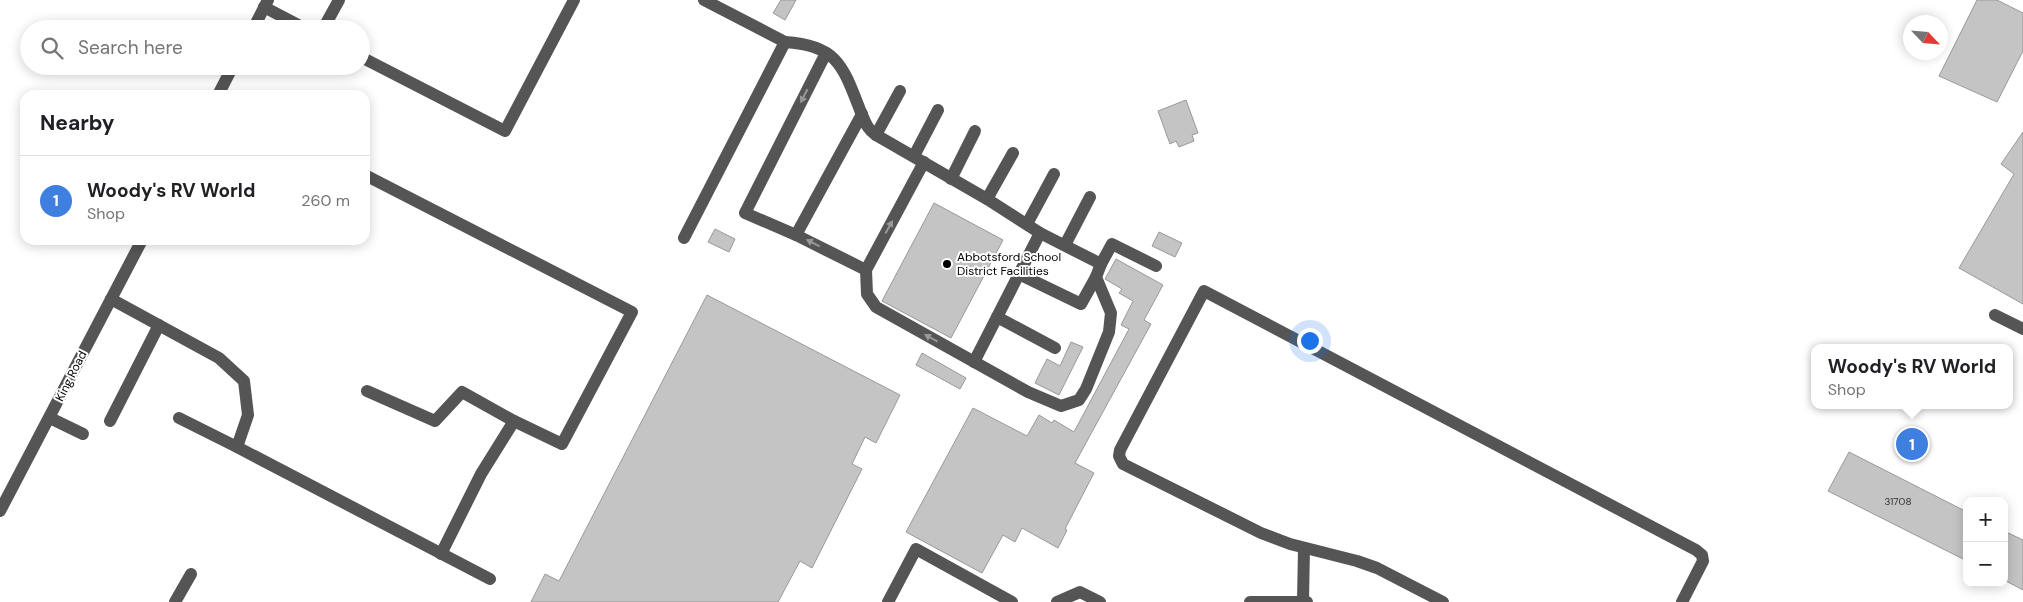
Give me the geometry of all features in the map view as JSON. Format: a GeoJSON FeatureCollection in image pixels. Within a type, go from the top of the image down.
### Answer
{"type":"FeatureCollection","features":[{"type":"Feature","properties":{"kind":"street"},"geometry":{"type":"LineString","coordinates":[[328,20],[338,0]]}},
{"type":"Feature","properties":{"kind":"street"},"geometry":{"type":"LineString","coordinates":[[370,62],[505,131],[574,0]]}},
{"type":"Feature","properties":{"kind":"street"},"geometry":{"type":"LineString","coordinates":[[704,0],[785,42],[802,43],[819,48],[837,60],[849,81],[869,130],[1040,233],[1101,264]]}},
{"type":"Feature","properties":{"kind":"street"},"geometry":{"type":"LineString","coordinates":[[258,20],[266,4],[292,20]]}},
{"type":"Feature","properties":{"kind":"street"},"geometry":{"type":"LineString","coordinates":[[684,238],[785,42]]}},
{"type":"Feature","properties":{"kind":"street"},"geometry":{"type":"LineString","coordinates":[[826,53],[745,213],[796,235],[866,270]]}},
{"type":"Feature","properties":{"kind":"street"},"geometry":{"type":"LineString","coordinates":[[221,90],[228,75]]}},
{"type":"Feature","properties":{"kind":"street"},"geometry":{"type":"LineString","coordinates":[[876,135],[900,91]]}},
{"type":"Feature","properties":{"kind":"street"},"geometry":{"type":"LineString","coordinates":[[938,110],[919,159],[866,270],[867,294],[876,307],[1028,392],[1061,406],[1079,400],[1086,389],[1109,332],[1111,313],[1096,277]]}},
{"type":"Feature","properties":{"kind":"street"},"geometry":{"type":"LineString","coordinates":[[796,235],[862,114]]}},
{"type":"Feature","properties":{"kind":"street"},"geometry":{"type":"LineString","coordinates":[[951,179],[975,131]]}},
{"type":"Feature","properties":{"kind":"street"},"geometry":{"type":"LineString","coordinates":[[986,199],[1013,153]]}},
{"type":"Feature","properties":{"kind":"street"},"geometry":{"type":"LineString","coordinates":[[1027,224],[1054,174]]}},
{"type":"Feature","properties":{"kind":"street"},"geometry":{"type":"LineString","coordinates":[[368,391],[435,422],[462,392],[514,421],[562,444],[632,312],[370,178]]}},
{"type":"Feature","properties":{"kind":"street"},"geometry":{"type":"LineString","coordinates":[[1065,245],[1090,197]]}},
{"type":"Feature","properties":{"kind":"street"},"geometry":{"type":"LineString","coordinates":[[974,362],[1040,233]]}},
{"type":"Feature","properties":{"kind":"street"},"geometry":{"type":"LineString","coordinates":[[1019,274],[1081,304],[1112,244],[1156,266]]}},
{"type":"Feature","properties":{"kind":"street","name":"King Road"},"geometry":{"type":"LineString","coordinates":[[0,511],[139,245]]}},
{"type":"Feature","properties":{"kind":"street"},"geometry":{"type":"LineString","coordinates":[[1444,602],[1357,560],[1304,548],[1261,533],[1123,464],[1119,456],[1120,450],[1204,291],[1696,550],[1702,555],[1703,561],[1682,602]]}},
{"type":"Feature","properties":{"kind":"street"},"geometry":{"type":"LineString","coordinates":[[111,299],[219,358],[244,381],[248,415],[237,447]]}},
{"type":"Feature","properties":{"kind":"street"},"geometry":{"type":"LineString","coordinates":[[1995,315],[2023,329]]}},
{"type":"Feature","properties":{"kind":"street"},"geometry":{"type":"LineString","coordinates":[[997,317],[1055,348]]}},
{"type":"Feature","properties":{"kind":"street"},"geometry":{"type":"LineString","coordinates":[[110,421],[159,325]]}},
{"type":"Feature","properties":{"kind":"street"},"geometry":{"type":"LineString","coordinates":[[50,418],[83,434]]}},
{"type":"Feature","properties":{"kind":"street"},"geometry":{"type":"LineString","coordinates":[[179,418],[490,579]]}},
{"type":"Feature","properties":{"kind":"street"},"geometry":{"type":"LineString","coordinates":[[440,554],[481,474],[514,421]]}},
{"type":"Feature","properties":{"kind":"street"},"geometry":{"type":"LineString","coordinates":[[1250,602],[1305,601],[1304,548]]}},
{"type":"Feature","properties":{"kind":"street"},"geometry":{"type":"LineString","coordinates":[[888,602],[916,549],[1012,602]]}},
{"type":"Feature","properties":{"kind":"street"},"geometry":{"type":"LineString","coordinates":[[175,602],[191,574]]}},
{"type":"Feature","properties":{"kind":"street"},"geometry":{"type":"LineString","coordinates":[[1057,602],[1080,592],[1100,602]]}},
{"type":"Feature","properties":{"kind":"building"},"geometry":{"type":"Polygon","coordinates":[[[781,0],[796,0],[785,20],[773,13],[781,0]]]}},
{"type":"Feature","properties":{"kind":"building"},"geometry":{"type":"Polygon","coordinates":[[[1977,0],[1997,0],[2023,13],[2023,51],[1997,102],[1939,76],[1977,0]]]}},
{"type":"Feature","properties":{"kind":"building"},"geometry":{"type":"Polygon","coordinates":[[[1186,100],[1198,133],[1192,135],[1194,141],[1179,147],[1176,141],[1170,144],[1158,111],[1186,100]]]}},
{"type":"Feature","properties":{"kind":"building"},"geometry":{"type":"Polygon","coordinates":[[[2023,132],[2023,304],[1959,268],[2014,174],[2001,164],[2023,132]]]}},
{"type":"Feature","properties":{"kind":"building"},"geometry":{"type":"Polygon","coordinates":[[[934,203],[1003,240],[951,338],[882,301],[934,203]]]}},
{"type":"Feature","properties":{"kind":"building"},"geometry":{"type":"Polygon","coordinates":[[[715,229],[735,239],[729,252],[708,242],[715,229]]]}},
{"type":"Feature","properties":{"kind":"building"},"geometry":{"type":"Polygon","coordinates":[[[1159,232],[1182,243],[1175,257],[1152,246],[1159,232]]]}},
{"type":"Feature","properties":{"kind":"building"},"geometry":{"type":"Polygon","coordinates":[[[1116,259],[1163,285],[1144,320],[1151,324],[1075,463],[1094,473],[1065,529],[1067,530],[1058,548],[1022,528],[1015,542],[1003,535],[982,573],[906,532],[973,408],[1027,436],[1039,415],[1052,423],[1054,420],[1074,432],[1129,329],[1121,325],[1133,301],[1119,293],[1122,289],[1105,279],[1116,259]]]}},
{"type":"Feature","properties":{"kind":"building"},"geometry":{"type":"Polygon","coordinates":[[[707,295],[900,395],[876,443],[865,437],[852,464],[862,469],[812,568],[800,561],[778,602],[531,602],[545,574],[559,581],[707,295]]]}},
{"type":"Feature","properties":{"kind":"building"},"geometry":{"type":"Polygon","coordinates":[[[1071,342],[1083,347],[1059,395],[1035,383],[1047,359],[1060,366],[1071,342]]]}},
{"type":"Feature","properties":{"kind":"building"},"geometry":{"type":"Polygon","coordinates":[[[922,353],[966,378],[960,389],[916,365],[922,353]]]}},
{"type":"Feature","properties":{"kind":"building"},"geometry":{"type":"Polygon","coordinates":[[[1849,452],[1963,510],[1963,559],[1828,491],[1849,452]]]}},
{"type":"Feature","properties":{"kind":"building"},"geometry":{"type":"Polygon","coordinates":[[[2008,533],[2023,540],[2023,590],[2008,582],[2008,533]]]}},
{"type":"Feature","properties":{"kind":"place","name":"Abbotsford School District Facilities"},"geometry":{"type":"Point","coordinates":[947,264]}},
{"type":"Feature","properties":{"kind":"place","name":"Woody's RV World"},"geometry":{"type":"Point","coordinates":[1912,444]}}]}
